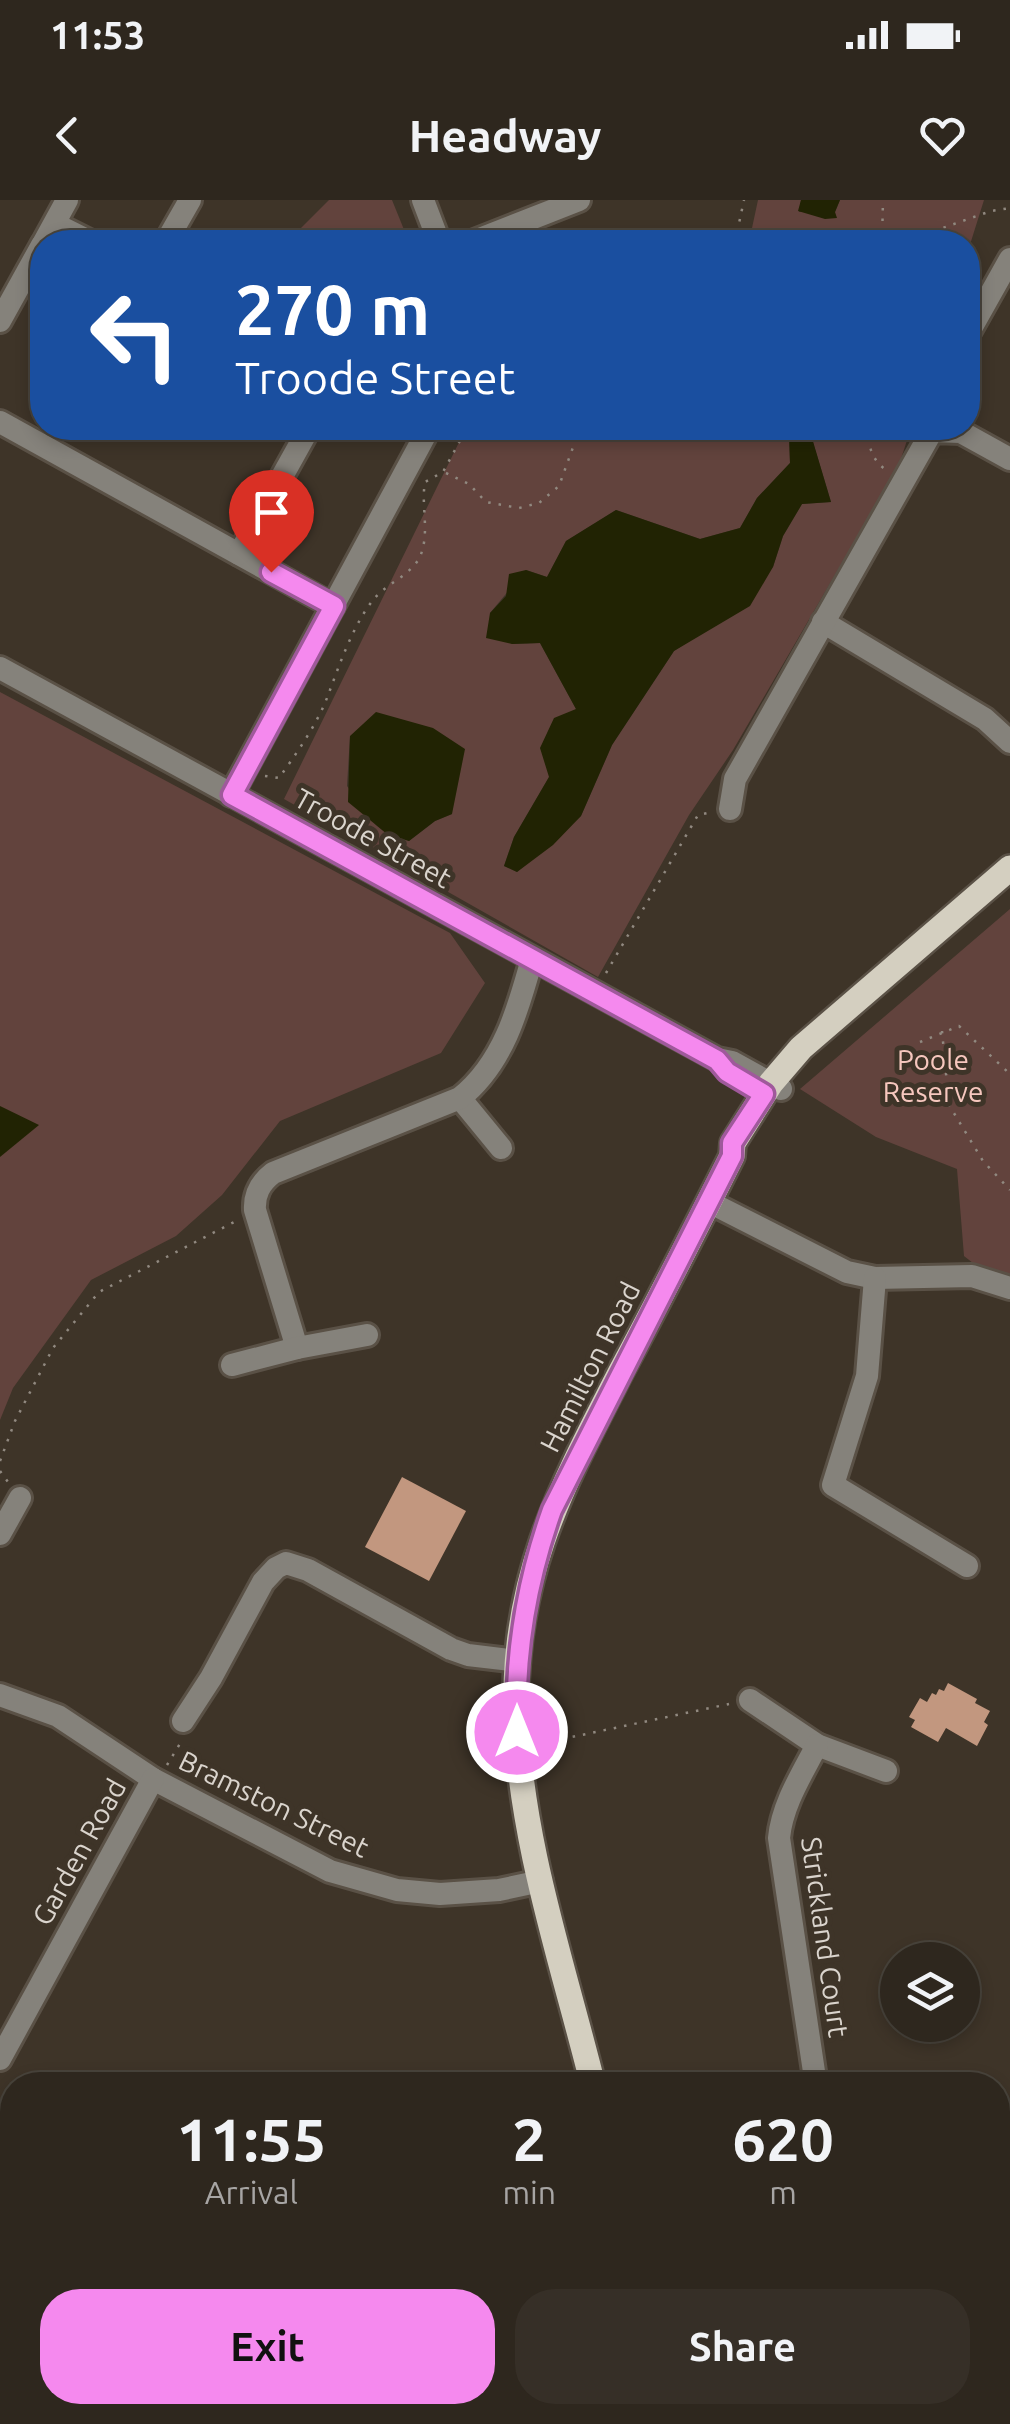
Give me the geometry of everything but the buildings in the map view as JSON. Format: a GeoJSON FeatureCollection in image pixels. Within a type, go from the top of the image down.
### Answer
{"type":"FeatureCollection","features":[{"type":"Feature","properties":{"kind":"main road","name":"Hamilton Road"},"geometry":{"type":"LineString","coordinates":[[589,2072],[541,1881],[517,1732],[518,1662],[531,1573],[552,1510],[732,1156],[744,1150],[773,1092],[808,1055],[815,1038],[1010,868]]}},
{"type":"Feature","properties":{"kind":"street"},"geometry":{"type":"LineString","coordinates":[[51,230],[67,200]]}},
{"type":"Feature","properties":{"kind":"street"},"geometry":{"type":"LineString","coordinates":[[173,230],[190,200]]}},
{"type":"Feature","properties":{"kind":"street"},"geometry":{"type":"LineString","coordinates":[[423,200],[434,230]]}},
{"type":"Feature","properties":{"kind":"street"},"geometry":{"type":"LineString","coordinates":[[495,230],[539,207],[579,200]]}},
{"type":"Feature","properties":{"kind":"street"},"geometry":{"type":"LineString","coordinates":[[980,313],[1010,259]]}},
{"type":"Feature","properties":{"kind":"street"},"geometry":{"type":"LineString","coordinates":[[0,321],[30,267]]}},
{"type":"Feature","properties":{"kind":"street"},"geometry":{"type":"LineString","coordinates":[[0,422],[30,439]]}},
{"type":"Feature","properties":{"kind":"street"},"geometry":{"type":"LineString","coordinates":[[33,440],[334,606]]}},
{"type":"Feature","properties":{"kind":"street"},"geometry":{"type":"LineString","coordinates":[[239,554],[301,440]]}},
{"type":"Feature","properties":{"kind":"street"},"geometry":{"type":"LineString","coordinates":[[232,795],[423,440]]}},
{"type":"Feature","properties":{"kind":"street"},"geometry":{"type":"LineString","coordinates":[[730,809],[735,779],[926,440]]}},
{"type":"Feature","properties":{"kind":"street"},"geometry":{"type":"LineString","coordinates":[[976,440],[1010,459]]}},
{"type":"Feature","properties":{"kind":"street"},"geometry":{"type":"LineString","coordinates":[[823,622],[986,719],[1010,742]]}},
{"type":"Feature","properties":{"kind":"street","name":"Troode Street"},"geometry":{"type":"LineString","coordinates":[[0,668],[717,1060],[727,1072],[773,1092]]}},
{"type":"Feature","properties":{"kind":"street"},"geometry":{"type":"LineString","coordinates":[[297,1348],[255,1210],[258,1189],[273,1173],[460,1098],[475,1087],[502,1046],[532,959]]}},
{"type":"Feature","properties":{"kind":"street"},"geometry":{"type":"LineString","coordinates":[[460,1098],[501,1148]]}},
{"type":"Feature","properties":{"kind":"street"},"geometry":{"type":"LineString","coordinates":[[709,1202],[825,1264],[875,1278],[972,1276],[1010,1288]]}},
{"type":"Feature","properties":{"kind":"street"},"geometry":{"type":"LineString","coordinates":[[875,1278],[866,1376],[833,1484],[967,1566]]}},
{"type":"Feature","properties":{"kind":"street"},"geometry":{"type":"LineString","coordinates":[[232,1365],[367,1336]]}},
{"type":"Feature","properties":{"kind":"street"},"geometry":{"type":"LineString","coordinates":[[0,1534],[20,1498]]}},
{"type":"Feature","properties":{"kind":"street"},"geometry":{"type":"LineString","coordinates":[[183,1721],[264,1582],[286,1563],[308,1570],[451,1649],[518,1662]]}},
{"type":"Feature","properties":{"kind":"street","name":"Bramston Street"},"geometry":{"type":"LineString","coordinates":[[0,1696],[58,1716],[153,1779],[330,1872],[368,1883],[440,1894],[499,1890],[541,1881]]}},
{"type":"Feature","properties":{"kind":"street"},"geometry":{"type":"LineString","coordinates":[[750,1700],[817,1745],[886,1772]]}},
{"type":"Feature","properties":{"kind":"street","name":"Strickland Court"},"geometry":{"type":"LineString","coordinates":[[814,2072],[779,1838],[788,1803],[817,1745]]}},
{"type":"Feature","properties":{"kind":"street","name":"Garden Road"},"geometry":{"type":"LineString","coordinates":[[0,2059],[153,1779]]}},
{"type":"Feature","properties":{"kind":"path"},"geometry":{"type":"LineString","coordinates":[[737,230],[744,200]]}},
{"type":"Feature","properties":{"kind":"path"},"geometry":{"type":"LineString","coordinates":[[881,230],[883,200]]}},
{"type":"Feature","properties":{"kind":"path"},"geometry":{"type":"LineString","coordinates":[[937,230],[1010,208]]}},
{"type":"Feature","properties":{"kind":"path"},"geometry":{"type":"LineString","coordinates":[[259,776],[279,778],[326,701],[334,674],[374,598],[401,578],[422,554],[425,482],[443,472],[460,440]]}},
{"type":"Feature","properties":{"kind":"path"},"geometry":{"type":"LineString","coordinates":[[443,472],[469,484],[486,502],[519,508],[539,504],[559,486],[576,440]]}},
{"type":"Feature","properties":{"kind":"path"},"geometry":{"type":"LineString","coordinates":[[868,440],[880,467],[903,479]]}},
{"type":"Feature","properties":{"kind":"path"},"geometry":{"type":"LineString","coordinates":[[604,975],[698,815],[730,809]]}},
{"type":"Feature","properties":{"kind":"path"},"geometry":{"type":"LineString","coordinates":[[920,1042],[959,1026],[1010,1074]]}},
{"type":"Feature","properties":{"kind":"path"},"geometry":{"type":"LineString","coordinates":[[942,1031],[949,1105],[983,1160],[1010,1190]]}},
{"type":"Feature","properties":{"kind":"path"},"geometry":{"type":"LineString","coordinates":[[0,1461],[15,1421],[53,1348],[100,1292],[255,1210]]}},
{"type":"Feature","properties":{"kind":"path"},"geometry":{"type":"LineString","coordinates":[[530,1735],[548,1742],[750,1700]]}},
{"type":"Feature","properties":{"kind":"path"},"geometry":{"type":"LineString","coordinates":[[180,1792],[186,1779],[166,1767],[181,1744],[183,1721]]}},
{"type":"Feature","properties":{"kind":"green space"},"geometry":{"type":"Polygon","coordinates":[[[329,200],[392,200],[404,230],[299,230],[329,200]]]}},
{"type":"Feature","properties":{"kind":"green space"},"geometry":{"type":"Polygon","coordinates":[[[758,200],[801,200],[799,212],[835,212],[840,200],[984,200],[975,230],[752,230],[758,200]]]}},
{"type":"Feature","properties":{"kind":"green space"},"geometry":{"type":"Polygon","coordinates":[[[460,440],[789,440],[790,463],[757,498],[740,528],[700,539],[616,510],[566,541],[547,577],[526,570],[490,613],[512,644],[540,643],[576,709],[549,777],[514,837],[504,866],[517,872],[581,816],[612,745],[674,651],[703,632],[773,567],[783,536],[802,504],[831,502],[812,440],[907,440],[899,465],[733,750],[689,815],[598,977],[284,799],[460,440]],[[350,736],[347,786],[387,834],[409,841],[435,821],[452,814],[350,736]]]}},
{"type":"Feature","properties":{"kind":"green space"},"geometry":{"type":"Polygon","coordinates":[[[0,692],[450,933],[485,983],[441,1053],[280,1121],[222,1195],[176,1236],[91,1280],[13,1388],[0,1420],[0,692]]]}},
{"type":"Feature","properties":{"kind":"green space","name":"Poole Reserve"},"geometry":{"type":"Polygon","coordinates":[[[1010,909],[1010,1287],[1001,1285],[964,1256],[957,1169],[876,1137],[800,1089],[1010,909]]]}},
{"type":"Feature","properties":{"kind":"shaded area"},"geometry":{"type":"Polygon","coordinates":[[[801,200],[840,200],[837,218],[825,219],[798,211],[801,200]]]}},
{"type":"Feature","properties":{"kind":"shaded area"},"geometry":{"type":"Polygon","coordinates":[[[789,440],[813,440],[831,502],[802,504],[750,606],[674,651],[612,745],[581,816],[553,845],[517,872],[504,866],[514,837],[549,777],[540,748],[554,718],[576,709],[540,643],[512,644],[486,638],[490,613],[506,596],[509,574],[526,570],[547,577],[566,541],[616,510],[700,539],[740,528],[757,498],[790,463],[789,440]]]}},
{"type":"Feature","properties":{"kind":"shaded area"},"geometry":{"type":"Polygon","coordinates":[[[376,712],[433,728],[465,749],[452,814],[435,821],[409,841],[387,834],[348,802],[350,736],[376,712]]]}},
{"type":"Feature","properties":{"kind":"shaded area"},"geometry":{"type":"Polygon","coordinates":[[[0,1106],[39,1125],[0,1157],[0,1106]]]}},
{"type":"Feature","properties":{"kind":"route"},"geometry":{"type":"LineString","coordinates":[[271,572],[334,606],[232,795],[717,1060],[727,1072],[764,1094],[732,1143],[732,1156],[552,1510],[524,1609],[517,1732]]}}]}
